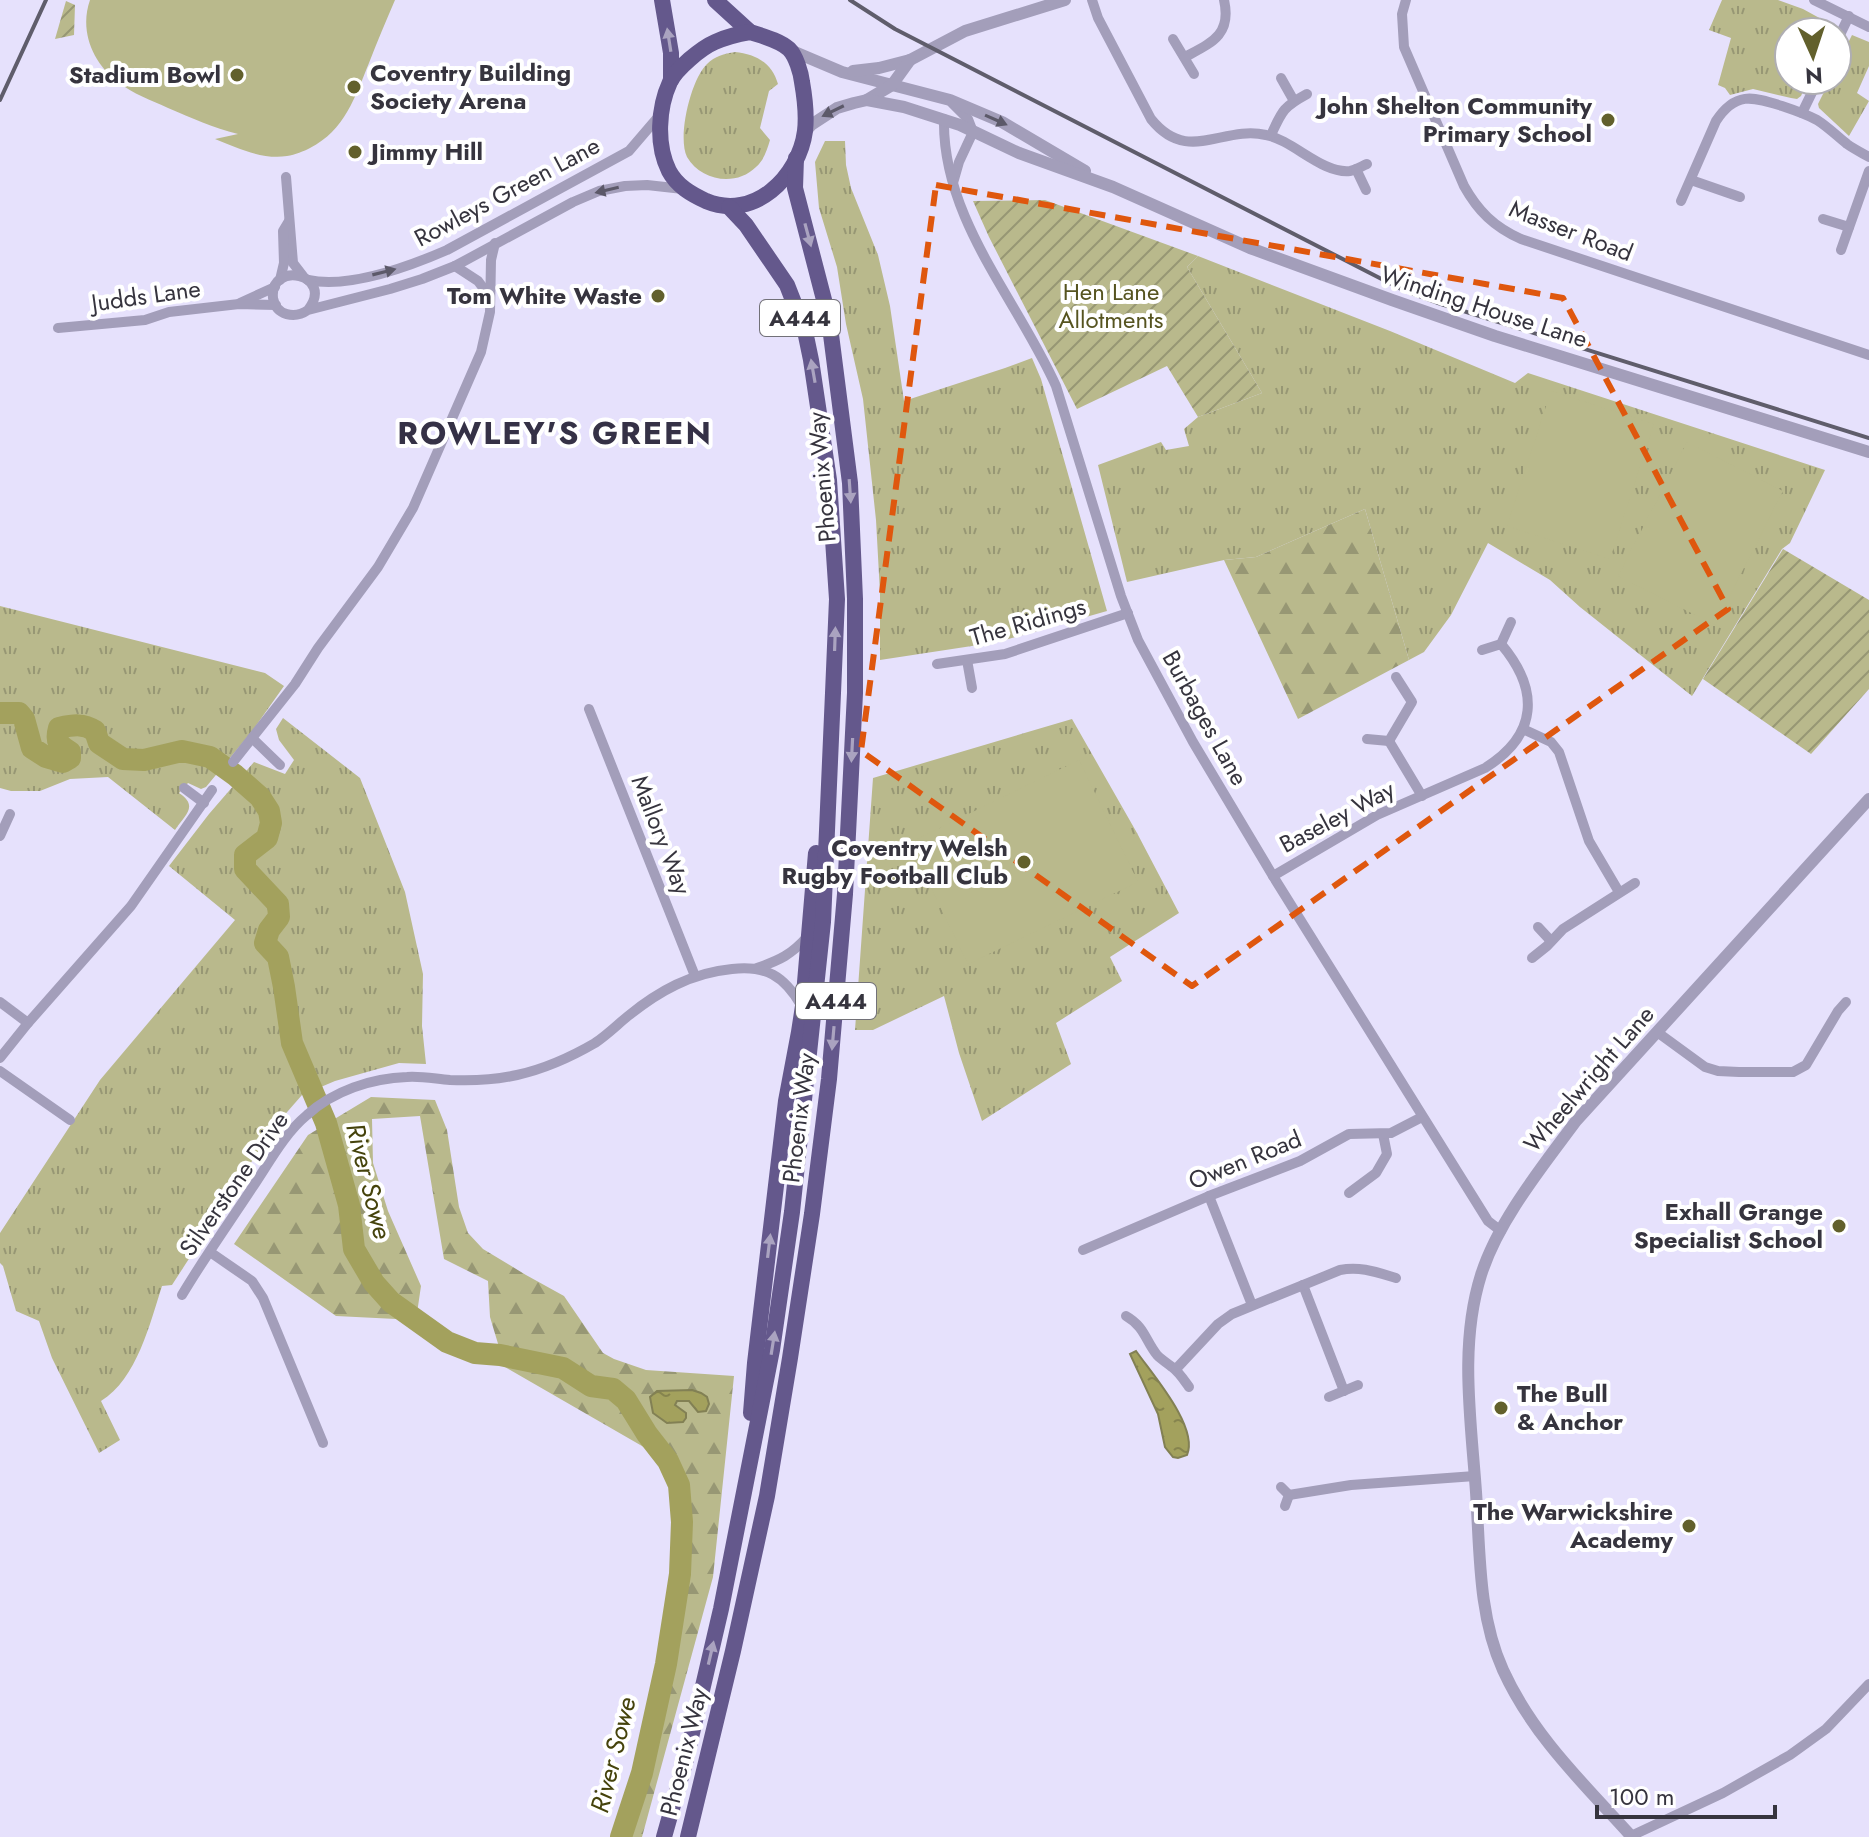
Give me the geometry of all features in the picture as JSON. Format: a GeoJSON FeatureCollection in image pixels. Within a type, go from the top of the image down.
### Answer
{"type":"FeatureCollection","features":[{"type":"Feature","properties":{"kind":"highway"},"geometry":{"type":"LineString","coordinates":[[662,0],[671,53],[671,80],[661,113],[660,134],[664,155],[669,170],[685,189],[715,204],[729,207],[757,200],[781,183],[796,158],[805,132],[806,104],[801,74],[790,50],[750,32],[715,0]]}},
{"type":"Feature","properties":{"kind":"highway"},"geometry":{"type":"LineString","coordinates":[[671,80],[696,54],[713,42],[750,32]]}},
{"type":"Feature","properties":{"kind":"highway","name":"Phoenix Way"},"geometry":{"type":"LineString","coordinates":[[688,1837],[767,1496],[790,1358],[829,1079],[845,894],[855,677],[850,483],[829,319],[795,188],[796,158]]}},
{"type":"Feature","properties":{"kind":"highway","name":"Phoenix Way"},"geometry":{"type":"LineString","coordinates":[[664,1837],[690,1744],[721,1609],[772,1350],[797,1169],[823,922],[837,599],[829,480],[805,331],[787,285],[746,225],[729,207]]}},
{"type":"Feature","properties":{"kind":"highway"},"geometry":{"type":"LineString","coordinates":[[745,1491],[755,1363],[786,1101],[803,1006],[833,693]]}},
{"type":"Feature","properties":{"kind":"street"},"geometry":{"type":"LineString","coordinates":[[842,72],[879,68],[910,60],[965,31],[1065,0]]}},
{"type":"Feature","properties":{"kind":"street"},"geometry":{"type":"LineString","coordinates":[[1092,0],[1098,18],[1157,126],[1183,141],[1197,143],[1245,133],[1271,135],[1332,168],[1352,171],[1367,164]]}},
{"type":"Feature","properties":{"kind":"street"},"geometry":{"type":"LineString","coordinates":[[1185,57],[1213,42],[1221,34],[1225,22],[1224,0]]}},
{"type":"Feature","properties":{"kind":"street","name":"Masser Road"},"geometry":{"type":"LineString","coordinates":[[1406,0],[1402,14],[1404,47],[1464,186],[1473,202],[1494,224],[1521,239],[1869,355]]}},
{"type":"Feature","properties":{"kind":"street"},"geometry":{"type":"LineString","coordinates":[[1814,0],[1849,16]]}},
{"type":"Feature","properties":{"kind":"street"},"geometry":{"type":"LineString","coordinates":[[1173,39],[1194,74]]}},
{"type":"Feature","properties":{"kind":"street","name":"Winding House Lane"},"geometry":{"type":"LineString","coordinates":[[790,50],[842,72],[950,100],[1002,122],[1113,187]]}},
{"type":"Feature","properties":{"kind":"street"},"geometry":{"type":"LineString","coordinates":[[805,132],[837,108],[867,100],[892,85],[910,60]]}},
{"type":"Feature","properties":{"kind":"street"},"geometry":{"type":"LineString","coordinates":[[1281,78],[1294,101]]}},
{"type":"Feature","properties":{"kind":"street"},"geometry":{"type":"LineString","coordinates":[[1271,135],[1287,105],[1307,94]]}},
{"type":"Feature","properties":{"kind":"street"},"geometry":{"type":"LineString","coordinates":[[1802,113],[1810,96]]}},
{"type":"Feature","properties":{"kind":"street"},"geometry":{"type":"LineString","coordinates":[[1681,201],[1722,111],[1746,98],[1759,98],[1802,113],[1869,157]]}},
{"type":"Feature","properties":{"kind":"street","name":"Winding House Lane"},"geometry":{"type":"LineString","coordinates":[[867,100],[944,119],[1019,153],[1113,187],[1250,248],[1392,300],[1509,340],[1869,452]]}},
{"type":"Feature","properties":{"kind":"street"},"geometry":{"type":"LineString","coordinates":[[950,100],[968,119],[973,132],[959,162],[953,185]]}},
{"type":"Feature","properties":{"kind":"street","name":"Rowleys Green Lane"},"geometry":{"type":"LineString","coordinates":[[305,278],[322,283],[387,273],[447,250],[629,151],[661,113]]}},
{"type":"Feature","properties":{"kind":"street","name":"Burbages Lane"},"geometry":{"type":"LineString","coordinates":[[944,119],[946,156],[953,185],[980,248],[1056,386],[1121,596],[1138,640],[1193,742],[1273,876],[1488,1221],[1501,1231]]}},
{"type":"Feature","properties":{"kind":"street"},"geometry":{"type":"LineString","coordinates":[[1356,169],[1366,190]]}},
{"type":"Feature","properties":{"kind":"street"},"geometry":{"type":"LineString","coordinates":[[1841,250],[1869,171]]}},
{"type":"Feature","properties":{"kind":"street"},"geometry":{"type":"LineString","coordinates":[[286,177],[293,263],[312,285],[315,298],[308,310],[296,316],[284,314],[274,299],[284,263],[283,231],[289,221]]}},
{"type":"Feature","properties":{"kind":"street"},"geometry":{"type":"LineString","coordinates":[[1691,180],[1740,197]]}},
{"type":"Feature","properties":{"kind":"street","name":"Rowleys Green Lane"},"geometry":{"type":"LineString","coordinates":[[308,310],[390,289],[455,266],[599,191],[636,186],[685,189]]}},
{"type":"Feature","properties":{"kind":"street"},"geometry":{"type":"LineString","coordinates":[[1823,219],[1849,227]]}},
{"type":"Feature","properties":{"kind":"street","name":"Rowleys Green Lane"},"geometry":{"type":"LineString","coordinates":[[233,762],[295,684],[378,567],[413,508],[481,352],[488,328],[491,260],[495,243]]}},
{"type":"Feature","properties":{"kind":"street","name":"Rowleys Green Lane"},"geometry":{"type":"LineString","coordinates":[[455,266],[478,281],[490,297]]}},
{"type":"Feature","properties":{"kind":"street"},"geometry":{"type":"LineString","coordinates":[[277,283],[289,275],[305,278]]}},
{"type":"Feature","properties":{"kind":"street","name":"Judds Lane"},"geometry":{"type":"LineString","coordinates":[[239,304],[277,283]]}},
{"type":"Feature","properties":{"kind":"street","name":"Judds Lane"},"geometry":{"type":"LineString","coordinates":[[58,328],[145,320],[169,312],[239,304],[276,305]]}},
{"type":"Feature","properties":{"kind":"street","name":"The Ridings"},"geometry":{"type":"LineString","coordinates":[[937,664],[1005,654],[1128,613]]}},
{"type":"Feature","properties":{"kind":"street"},"geometry":{"type":"LineString","coordinates":[[1482,650],[1501,644],[1511,622]]}},
{"type":"Feature","properties":{"kind":"street"},"geometry":{"type":"LineString","coordinates":[[1501,644],[1521,672],[1526,689],[1527,719],[1523,729],[1551,742],[1559,752],[1589,841],[1619,892]]}},
{"type":"Feature","properties":{"kind":"street"},"geometry":{"type":"LineString","coordinates":[[967,660],[972,688]]}},
{"type":"Feature","properties":{"kind":"street","name":"Baseley Way"},"geometry":{"type":"LineString","coordinates":[[1389,741],[1412,702],[1396,677]]}},
{"type":"Feature","properties":{"kind":"street","name":"Mallory Way"},"geometry":{"type":"LineString","coordinates":[[589,709],[695,976]]}},
{"type":"Feature","properties":{"kind":"street","name":"Baseley Way"},"geometry":{"type":"LineString","coordinates":[[1273,876],[1377,815],[1485,768],[1513,746],[1523,729]]}},
{"type":"Feature","properties":{"kind":"street"},"geometry":{"type":"LineString","coordinates":[[252,738],[280,765]]}},
{"type":"Feature","properties":{"kind":"street","name":"Baseley Way"},"geometry":{"type":"LineString","coordinates":[[1367,739],[1389,741]]}},
{"type":"Feature","properties":{"kind":"street","name":"Baseley Way"},"geometry":{"type":"LineString","coordinates":[[1389,741],[1422,796]]}},
{"type":"Feature","properties":{"kind":"street"},"geometry":{"type":"LineString","coordinates":[[184,788],[204,803]]}},
{"type":"Feature","properties":{"kind":"street"},"geometry":{"type":"LineString","coordinates":[[0,1058],[131,906],[212,790]]}},
{"type":"Feature","properties":{"kind":"street","name":"Wheelwright Lane"},"geometry":{"type":"LineString","coordinates":[[1628,1836],[1535,1727],[1504,1671],[1493,1642],[1482,1576],[1469,1385],[1469,1335],[1473,1303],[1501,1231],[1540,1169],[1576,1121],[1869,799]]}},
{"type":"Feature","properties":{"kind":"street"},"geometry":{"type":"LineString","coordinates":[[0,836],[10,814]]}},
{"type":"Feature","properties":{"kind":"street"},"geometry":{"type":"LineString","coordinates":[[1532,958],[1563,929],[1635,883]]}},
{"type":"Feature","properties":{"kind":"street"},"geometry":{"type":"LineString","coordinates":[[1538,927],[1551,941]]}},
{"type":"Feature","properties":{"kind":"street","name":"Silverstone Drive"},"geometry":{"type":"LineString","coordinates":[[182,1295],[285,1139],[307,1114],[332,1097],[373,1081],[407,1077],[486,1080],[519,1075],[563,1060],[597,1041],[661,991],[695,976],[733,968],[757,968],[784,959],[808,935]]}},
{"type":"Feature","properties":{"kind":"street"},"geometry":{"type":"LineString","coordinates":[[757,968],[781,979],[803,1006]]}},
{"type":"Feature","properties":{"kind":"street"},"geometry":{"type":"LineString","coordinates":[[0,1002],[28,1023]]}},
{"type":"Feature","properties":{"kind":"street"},"geometry":{"type":"LineString","coordinates":[[1657,1032],[1705,1067],[1728,1071],[1793,1072],[1806,1065],[1837,1005]]}},
{"type":"Feature","properties":{"kind":"street"},"geometry":{"type":"LineString","coordinates":[[0,1071],[70,1120]]}},
{"type":"Feature","properties":{"kind":"street","name":"Owen Road"},"geometry":{"type":"LineString","coordinates":[[1083,1250],[1300,1161],[1349,1134],[1383,1134],[1400,1130],[1422,1117]]}},
{"type":"Feature","properties":{"kind":"street"},"geometry":{"type":"LineString","coordinates":[[1349,1193],[1376,1173],[1387,1154],[1383,1134]]}},
{"type":"Feature","properties":{"kind":"street"},"geometry":{"type":"LineString","coordinates":[[1209,1196],[1252,1305]]}},
{"type":"Feature","properties":{"kind":"street"},"geometry":{"type":"LineString","coordinates":[[210,1252],[252,1281],[263,1298],[323,1443]]}},
{"type":"Feature","properties":{"kind":"street"},"geometry":{"type":"LineString","coordinates":[[1176,1369],[1218,1324],[1252,1305],[1340,1270],[1365,1269],[1396,1278]]}},
{"type":"Feature","properties":{"kind":"street"},"geometry":{"type":"LineString","coordinates":[[1303,1285],[1344,1391]]}},
{"type":"Feature","properties":{"kind":"street"},"geometry":{"type":"LineString","coordinates":[[1126,1316],[1137,1322],[1151,1348],[1160,1359],[1176,1369],[1189,1387]]}},
{"type":"Feature","properties":{"kind":"street"},"geometry":{"type":"LineString","coordinates":[[1329,1397],[1358,1385]]}},
{"type":"Feature","properties":{"kind":"street"},"geometry":{"type":"LineString","coordinates":[[1285,1496],[1351,1485],[1475,1476]]}},
{"type":"Feature","properties":{"kind":"street"},"geometry":{"type":"LineString","coordinates":[[1628,1836],[1723,1793],[1790,1755],[1826,1729],[1869,1684]]}},
{"type":"Feature","properties":{"kind":"highlighted area"},"geometry":{"type":"Polygon","coordinates":[[[936,185],[1563,298],[1728,609],[1192,986],[861,751],[936,185]]]}},
{"type":"Feature","properties":{"kind":"green space","name":"Stadium Bowl"},"geometry":{"type":"Polygon","coordinates":[[[90,0],[395,0],[359,88],[340,122],[322,141],[310,148],[278,157],[250,152],[215,139],[238,134],[168,108],[118,82],[102,66],[90,46],[86,23],[90,0]]]}},
{"type":"Feature","properties":{"kind":"green space"},"geometry":{"type":"Polygon","coordinates":[[[1722,0],[1778,0],[1816,16],[1773,16],[1773,94],[1753,89],[1730,95],[1718,85],[1731,38],[1709,30],[1722,0]]]}},
{"type":"Feature","properties":{"kind":"green space"},"geometry":{"type":"Polygon","coordinates":[[[66,1],[75,5],[74,35],[55,39],[66,1]]]}},
{"type":"Feature","properties":{"kind":"green space"},"geometry":{"type":"Polygon","coordinates":[[[1853,35],[1869,42],[1869,66],[1857,93],[1869,101],[1849,136],[1818,104],[1822,96],[1853,96],[1853,35]]]}},
{"type":"Feature","properties":{"kind":"green space"},"geometry":{"type":"Polygon","coordinates":[[[735,52],[762,61],[772,70],[778,84],[769,91],[760,128],[770,140],[763,158],[748,173],[729,179],[710,176],[693,165],[684,148],[684,136],[687,109],[701,71],[713,59],[735,52]]]}},
{"type":"Feature","properties":{"kind":"green space"},"geometry":{"type":"Polygon","coordinates":[[[825,141],[845,141],[851,188],[878,255],[890,306],[904,401],[1032,358],[1041,379],[1107,611],[998,642],[880,660],[876,520],[863,399],[837,267],[819,208],[815,162],[825,141]]]}},
{"type":"Feature","properties":{"kind":"green space","name":"Hen Lane Allotments"},"geometry":{"type":"Polygon","coordinates":[[[1045,200],[1198,256],[1187,267],[1262,393],[1198,417],[1167,366],[1077,409],[973,201],[1045,200]]]}},
{"type":"Feature","properties":{"kind":"green space"},"geometry":{"type":"Polygon","coordinates":[[[1198,256],[1515,383],[1528,373],[1825,470],[1790,543],[1782,549],[1692,696],[1550,580],[1488,543],[1451,615],[1424,652],[1409,660],[1365,509],[1256,557],[1224,560],[1127,582],[1098,465],[1161,442],[1166,450],[1189,446],[1184,429],[1198,417],[1262,393],[1187,267],[1198,256]]]}},
{"type":"Feature","properties":{"kind":"green space"},"geometry":{"type":"Polygon","coordinates":[[[1551,391],[1654,424],[1610,559],[1507,526],[1551,391]]]}},
{"type":"Feature","properties":{"kind":"green space"},"geometry":{"type":"Polygon","coordinates":[[[1687,442],[1783,491],[1715,625],[1618,576],[1687,442]]]}},
{"type":"Feature","properties":{"kind":"green space"},"geometry":{"type":"Polygon","coordinates":[[[1365,509],[1409,660],[1298,719],[1224,560],[1256,557],[1365,509]]]}},
{"type":"Feature","properties":{"kind":"green space"},"geometry":{"type":"Polygon","coordinates":[[[1783,549],[1869,600],[1869,689],[1811,754],[1703,679],[1783,549]]]}},
{"type":"Feature","properties":{"kind":"green space"},"geometry":{"type":"Polygon","coordinates":[[[0,606],[265,673],[284,686],[206,787],[201,789],[188,783],[179,793],[189,806],[175,830],[108,777],[70,779],[40,791],[0,788],[0,606]]]}},
{"type":"Feature","properties":{"kind":"green space"},"geometry":{"type":"Polygon","coordinates":[[[283,718],[360,778],[405,892],[423,974],[422,1026],[426,1064],[399,1063],[335,1081],[302,1095],[274,1127],[172,1285],[162,1286],[133,1365],[124,1379],[101,1401],[120,1440],[99,1453],[52,1358],[39,1321],[16,1311],[0,1263],[0,1233],[100,1080],[235,920],[169,866],[254,762],[285,774],[294,760],[279,740],[276,729],[283,718]]]}},
{"type":"Feature","properties":{"kind":"green space"},"geometry":{"type":"Polygon","coordinates":[[[1072,719],[1179,913],[1110,957],[1122,981],[1056,1023],[1071,1064],[982,1121],[944,996],[873,1030],[855,1030],[873,778],[1072,719]]]}},
{"type":"Feature","properties":{"kind":"green space","name":"Coventry Welsh Rugby Football Club"},"geometry":{"type":"Polygon","coordinates":[[[1079,760],[1138,882],[968,964],[909,843],[1079,760]]]}},
{"type":"Feature","properties":{"kind":"green space"},"geometry":{"type":"Polygon","coordinates":[[[371,1097],[435,1100],[447,1130],[459,1207],[468,1233],[483,1249],[564,1296],[603,1353],[614,1359],[646,1370],[734,1376],[713,1577],[642,1837],[621,1837],[642,1773],[666,1664],[680,1575],[682,1522],[679,1486],[668,1461],[505,1367],[490,1317],[488,1281],[444,1259],[420,1116],[372,1119],[373,1163],[388,1211],[421,1286],[416,1320],[336,1316],[234,1244],[308,1135],[371,1097]],[[692,1390],[657,1391],[653,1413],[668,1423],[680,1410],[675,1405],[676,1401],[689,1401],[698,1412],[705,1411],[709,1404],[692,1390]]]}},
{"type":"Feature","properties":{"kind":"water"},"geometry":{"type":"Polygon","coordinates":[[[1136,1351],[1180,1416],[1189,1443],[1187,1455],[1173,1457],[1165,1447],[1158,1414],[1130,1354],[1136,1351]]]}},
{"type":"Feature","properties":{"kind":"water"},"geometry":{"type":"Polygon","coordinates":[[[692,1390],[707,1397],[709,1404],[706,1411],[698,1412],[689,1401],[677,1401],[675,1405],[686,1413],[683,1422],[667,1423],[653,1413],[650,1397],[657,1391],[692,1390]]]}},
{"type":"Feature","properties":{"kind":"waterway","name":"River Sowe"},"geometry":{"type":"LineString","coordinates":[[0,713],[19,713],[24,719],[32,748],[46,757],[63,762],[70,758],[70,752],[58,740],[59,728],[82,726],[95,731],[99,743],[123,759],[144,760],[182,751],[210,757],[260,797],[269,811],[271,823],[267,838],[245,855],[245,869],[278,904],[279,917],[269,930],[265,943],[278,957],[292,1043],[326,1123],[349,1205],[354,1249],[374,1283],[391,1302],[447,1342],[475,1353],[563,1368],[591,1386],[613,1389],[626,1400],[668,1461],[679,1485],[682,1522],[680,1574],[666,1664],[642,1773],[621,1837]]}},
{"type":"Feature","properties":{"kind":"railway"},"geometry":{"type":"LineString","coordinates":[[0,100],[46,0]]}},
{"type":"Feature","properties":{"kind":"railway"},"geometry":{"type":"LineString","coordinates":[[850,0],[895,29],[1403,290],[1869,438]]}},
{"type":"Feature","properties":{"kind":"place","name":"Stadium Bowl"},"geometry":{"type":"Point","coordinates":[237,75]}},
{"type":"Feature","properties":{"kind":"place","name":"Coventry Building Society Arena"},"geometry":{"type":"Point","coordinates":[354,87]}},
{"type":"Feature","properties":{"kind":"place","name":"John Shelton Community Primary School"},"geometry":{"type":"Point","coordinates":[1608,120]}},
{"type":"Feature","properties":{"kind":"place","name":"Jimmy Hill"},"geometry":{"type":"Point","coordinates":[355,152]}},
{"type":"Feature","properties":{"kind":"place","name":"Tom White Waste"},"geometry":{"type":"Point","coordinates":[658,296]}},
{"type":"Feature","properties":{"kind":"place","name":"Coventry Welsh Rugby Football Club"},"geometry":{"type":"Point","coordinates":[1024,862]}},
{"type":"Feature","properties":{"kind":"place","name":"Exhall Grange Specialist School"},"geometry":{"type":"Point","coordinates":[1839,1226]}},
{"type":"Feature","properties":{"kind":"place","name":"The Bull & Anchor"},"geometry":{"type":"Point","coordinates":[1501,1408]}},
{"type":"Feature","properties":{"kind":"place","name":"The Warwickshire Academy"},"geometry":{"type":"Point","coordinates":[1689,1526]}},
{"type":"Feature","properties":{"kind":"district","name":"ROWLEY'S GREEN"},"geometry":{"type":"Point","coordinates":[555,433]}}]}
